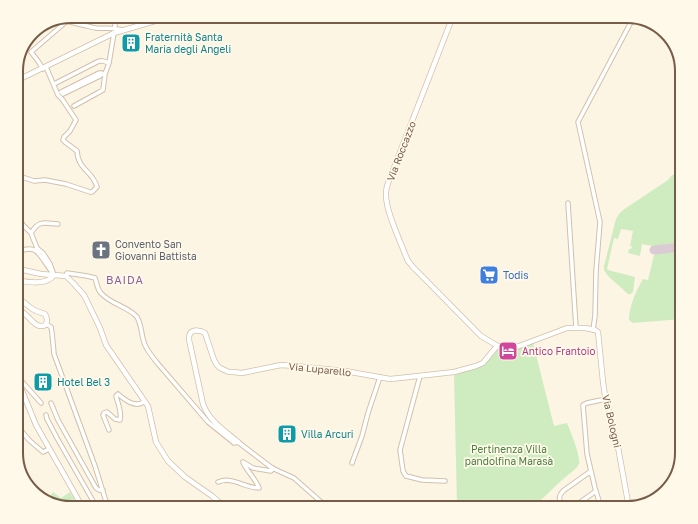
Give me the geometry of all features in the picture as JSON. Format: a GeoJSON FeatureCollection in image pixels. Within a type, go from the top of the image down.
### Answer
{"type":"FeatureCollection","features":[{"type":"Feature","properties":{"kind":"street"},"geometry":{"type":"LineString","coordinates":[[23,177],[34,181],[45,180],[66,184],[90,192],[92,192],[97,186],[88,170],[80,164],[75,149],[63,140],[76,120],[58,95],[45,68],[32,52],[66,23]]}},
{"type":"Feature","properties":{"kind":"street"},"geometry":{"type":"LineString","coordinates":[[72,23],[115,31]]}},
{"type":"Feature","properties":{"kind":"street"},"geometry":{"type":"LineString","coordinates":[[74,106],[103,90],[104,74],[110,63],[115,23]]}},
{"type":"Feature","properties":{"kind":"street"},"geometry":{"type":"LineString","coordinates":[[23,78],[115,31],[150,23]]}},
{"type":"Feature","properties":{"kind":"street","name":"Via Roccazzo"},"geometry":{"type":"LineString","coordinates":[[450,23],[388,183],[386,199],[388,210],[408,261],[481,336],[497,346]]}},
{"type":"Feature","properties":{"kind":"street"},"geometry":{"type":"LineString","coordinates":[[497,346],[508,350],[567,328],[593,330],[600,222],[578,122],[630,24]]}},
{"type":"Feature","properties":{"kind":"street"},"geometry":{"type":"LineString","coordinates":[[56,83],[98,61],[110,63]]}},
{"type":"Feature","properties":{"kind":"street"},"geometry":{"type":"LineString","coordinates":[[99,73],[104,74],[63,94],[61,92],[99,73]]}},
{"type":"Feature","properties":{"kind":"street"},"geometry":{"type":"LineString","coordinates":[[568,203],[576,328]]}},
{"type":"Feature","properties":{"kind":"street"},"geometry":{"type":"LineString","coordinates":[[31,233],[36,226],[41,223],[58,224]]}},
{"type":"Feature","properties":{"kind":"street"},"geometry":{"type":"LineString","coordinates":[[23,225],[31,233],[37,248],[43,253],[50,264],[54,275]]}},
{"type":"Feature","properties":{"kind":"street"},"geometry":{"type":"LineString","coordinates":[[23,250],[36,250],[54,275]]}},
{"type":"Feature","properties":{"kind":"street"},"geometry":{"type":"LineString","coordinates":[[23,270],[42,274],[66,276],[84,295],[100,328],[106,345],[148,406],[156,442],[168,461],[185,477],[218,501]]}},
{"type":"Feature","properties":{"kind":"street"},"geometry":{"type":"LineString","coordinates":[[66,276],[68,273],[95,278],[99,291],[106,298],[131,312],[137,318],[145,345],[159,366],[208,422],[234,443],[238,442],[273,468],[294,478],[320,501]]}},
{"type":"Feature","properties":{"kind":"street"},"geometry":{"type":"LineString","coordinates":[[23,282],[28,283],[47,281],[54,275]]}},
{"type":"Feature","properties":{"kind":"street"},"geometry":{"type":"LineString","coordinates":[[23,302],[36,311],[45,314],[47,318],[46,324]]}},
{"type":"Feature","properties":{"kind":"street"},"geometry":{"type":"LineString","coordinates":[[23,312],[34,323],[42,326],[46,324],[51,327],[54,354],[95,466],[106,501]]}},
{"type":"Feature","properties":{"kind":"street","name":"Via Luparello"},"geometry":{"type":"LineString","coordinates":[[238,442],[213,420],[205,410],[190,344],[189,337],[192,331],[197,330],[205,333],[214,360],[220,368],[229,372],[242,373],[281,365],[345,371],[390,379],[420,376],[454,372],[476,366],[483,363],[497,346]]}},
{"type":"Feature","properties":{"kind":"street","name":"Via Bologni"},"geometry":{"type":"LineString","coordinates":[[593,330],[597,331],[599,334],[603,382],[618,447],[628,501]]}},
{"type":"Feature","properties":{"kind":"street"},"geometry":{"type":"LineString","coordinates":[[420,376],[400,450],[403,471],[406,476],[422,480],[445,481]]}},
{"type":"Feature","properties":{"kind":"street"},"geometry":{"type":"LineString","coordinates":[[352,463],[380,377]]}},
{"type":"Feature","properties":{"kind":"street"},"geometry":{"type":"LineString","coordinates":[[23,384],[41,403]]}},
{"type":"Feature","properties":{"kind":"street"},"geometry":{"type":"LineString","coordinates":[[23,393],[36,425],[79,501]]}},
{"type":"Feature","properties":{"kind":"street"},"geometry":{"type":"LineString","coordinates":[[109,430],[103,415],[106,412],[115,419],[120,420],[120,409],[116,396],[118,394],[134,404],[141,404],[144,402]]}},
{"type":"Feature","properties":{"kind":"street"},"geometry":{"type":"LineString","coordinates":[[599,501],[587,448],[583,405],[606,399]]}},
{"type":"Feature","properties":{"kind":"street"},"geometry":{"type":"LineString","coordinates":[[51,403],[58,420],[96,488],[103,490]]}},
{"type":"Feature","properties":{"kind":"street"},"geometry":{"type":"LineString","coordinates":[[46,415],[93,501]]}},
{"type":"Feature","properties":{"kind":"street"},"geometry":{"type":"LineString","coordinates":[[23,433],[43,452],[49,449]]}},
{"type":"Feature","properties":{"kind":"street"},"geometry":{"type":"LineString","coordinates":[[218,482],[227,480],[254,488],[259,488],[254,477],[243,462],[253,468],[271,471],[273,468]]}},
{"type":"Feature","properties":{"kind":"street"},"geometry":{"type":"LineString","coordinates":[[560,501],[560,495],[563,491],[591,471]]}},
{"type":"Feature","properties":{"kind":"street"},"geometry":{"type":"LineString","coordinates":[[582,501],[596,491]]}},
{"type":"Feature","properties":{"kind":"green space"},"geometry":{"type":"Polygon","coordinates":[[[675,174],[675,245],[658,247],[642,244],[640,256],[628,253],[632,246],[630,246],[633,231],[621,229],[618,239],[614,238],[607,269],[635,277],[633,292],[628,294],[608,276],[604,270],[616,219],[623,210],[668,180],[675,174]]]}},
{"type":"Feature","properties":{"kind":"green space"},"geometry":{"type":"Polygon","coordinates":[[[675,251],[675,320],[633,323],[629,320],[632,303],[643,279],[648,280],[654,255],[657,253],[675,251]]]}},
{"type":"Feature","properties":{"kind":"green space","name":"Pertinenza Villa pandolfina Marasà"},"geometry":{"type":"Polygon","coordinates":[[[533,343],[554,426],[567,423],[577,450],[579,464],[540,501],[457,501],[454,374],[485,363],[495,351],[499,350],[510,352],[533,343]]]}},
{"type":"Feature","properties":{"kind":"green space"},"geometry":{"type":"Polygon","coordinates":[[[53,492],[61,498],[70,492],[75,501],[61,500],[50,496],[53,492]]]}},
{"type":"Feature","properties":{"kind":"taxiway"},"geometry":{"type":"LineString","coordinates":[[654,250],[675,248]]}},
{"type":"Feature","properties":{"kind":"place","name":"Fraternità Santa Maria degli Angeli"},"geometry":{"type":"Point","coordinates":[131,43]}},
{"type":"Feature","properties":{"kind":"place","name":"Convento San Giovanni Battista"},"geometry":{"type":"Point","coordinates":[101,250]}},
{"type":"Feature","properties":{"kind":"place","name":"Todis"},"geometry":{"type":"Point","coordinates":[489,275]}},
{"type":"Feature","properties":{"kind":"place","name":"Antico Frantoio"},"geometry":{"type":"Point","coordinates":[508,351]}},
{"type":"Feature","properties":{"kind":"place","name":"Hotel Bel 3"},"geometry":{"type":"Point","coordinates":[43,382]}},
{"type":"Feature","properties":{"kind":"place","name":"Villa Arcuri"},"geometry":{"type":"Point","coordinates":[287,434]}},
{"type":"Feature","properties":{"kind":"district","name":"BAIDA"},"geometry":{"type":"Point","coordinates":[125,280]}}]}
